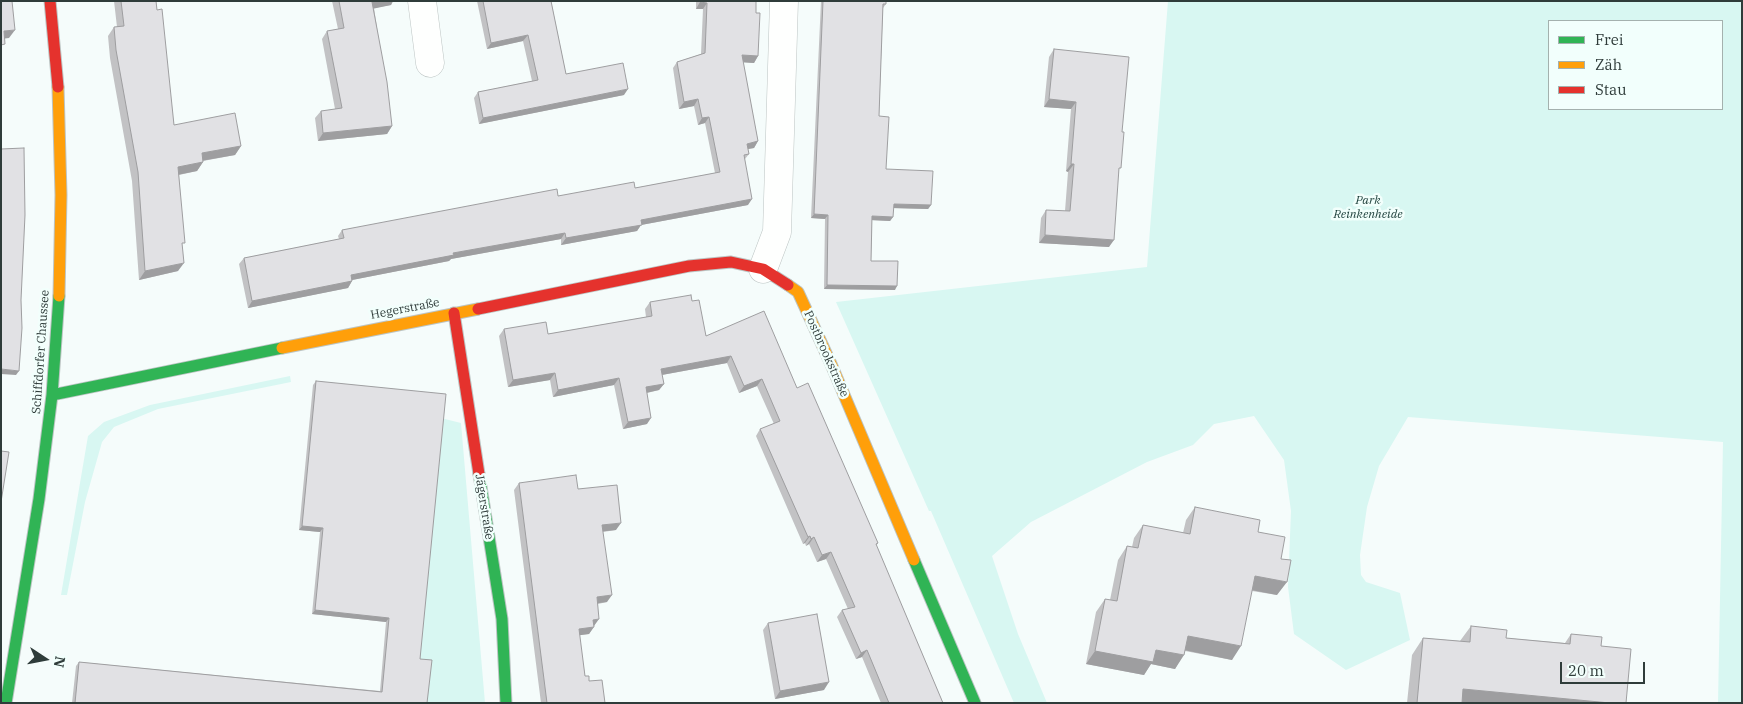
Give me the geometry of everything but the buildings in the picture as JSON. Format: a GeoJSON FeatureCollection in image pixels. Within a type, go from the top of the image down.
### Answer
{"type":"FeatureCollection","features":[{"type":"Feature","properties":{"kind":"street","name":"Schiffdorfer Chaussee"},"geometry":{"type":"LineString","coordinates":[[6,703],[38,508],[52,395],[59,302],[61,195],[58,70],[50,1]]}},
{"type":"Feature","properties":{"kind":"street"},"geometry":{"type":"LineString","coordinates":[[422,1],[430,63]]}},
{"type":"Feature","properties":{"kind":"street"},"geometry":{"type":"LineString","coordinates":[[764,269],[776,232],[784,1]]}},
{"type":"Feature","properties":{"kind":"street","name":"Hegerstraße"},"geometry":{"type":"LineString","coordinates":[[52,395],[689,266],[731,262],[764,269]]}},
{"type":"Feature","properties":{"kind":"street","name":"Postbrookstraße"},"geometry":{"type":"LineString","coordinates":[[764,269],[798,292],[835,373],[975,703]]}},
{"type":"Feature","properties":{"kind":"street","name":"Jägerstraße"},"geometry":{"type":"LineString","coordinates":[[454,313],[502,619],[506,703]]}},
{"type":"Feature","properties":{"kind":"green space","name":"Park Reinkenheide"},"geometry":{"type":"Polygon","coordinates":[[[1168,1],[1742,1],[1742,703],[1718,703],[1723,442],[1408,417],[1379,466],[1367,507],[1360,555],[1361,575],[1366,582],[1400,593],[1410,640],[1346,670],[1294,634],[1288,587],[1291,511],[1284,460],[1254,416],[1214,424],[1193,445],[1147,462],[1031,522],[992,556],[1018,634],[1047,703],[1014,703],[931,511],[929,511],[836,302],[1147,267],[1168,1]]]}},
{"type":"Feature","properties":{"kind":"green space"},"geometry":{"type":"Polygon","coordinates":[[[290,376],[291,382],[158,409],[114,427],[102,442],[85,502],[67,595],[61,595],[88,436],[104,422],[150,405],[290,376]]]}},
{"type":"Feature","properties":{"kind":"green space"},"geometry":{"type":"Polygon","coordinates":[[[441,418],[461,423],[485,703],[425,703],[417,663],[441,418]]]}},
{"type":"Feature","properties":{"kind":"traffic: fast"},"geometry":{"type":"LineString","coordinates":[[6,703],[39,499],[52,395],[59,296]]}},
{"type":"Feature","properties":{"kind":"traffic: fast"},"geometry":{"type":"LineString","coordinates":[[52,395],[282,348]]}},
{"type":"Feature","properties":{"kind":"traffic: fast"},"geometry":{"type":"LineString","coordinates":[[479,474],[502,619],[506,703]]}},
{"type":"Feature","properties":{"kind":"traffic: fast"},"geometry":{"type":"LineString","coordinates":[[914,560],[975,703]]}},
{"type":"Feature","properties":{"kind":"traffic: slow"},"geometry":{"type":"LineString","coordinates":[[58,87],[61,195],[59,296]]}},
{"type":"Feature","properties":{"kind":"traffic: slow"},"geometry":{"type":"LineString","coordinates":[[788,285],[798,292],[804,305],[914,560]]}},
{"type":"Feature","properties":{"kind":"traffic: slow"},"geometry":{"type":"LineString","coordinates":[[282,348],[478,309]]}},
{"type":"Feature","properties":{"kind":"traffic: jam"},"geometry":{"type":"LineString","coordinates":[[50,1],[58,87]]}},
{"type":"Feature","properties":{"kind":"traffic: jam"},"geometry":{"type":"LineString","coordinates":[[478,309],[689,266],[731,262],[763,269],[788,285]]}},
{"type":"Feature","properties":{"kind":"traffic: jam"},"geometry":{"type":"LineString","coordinates":[[454,313],[479,474]]}}]}
